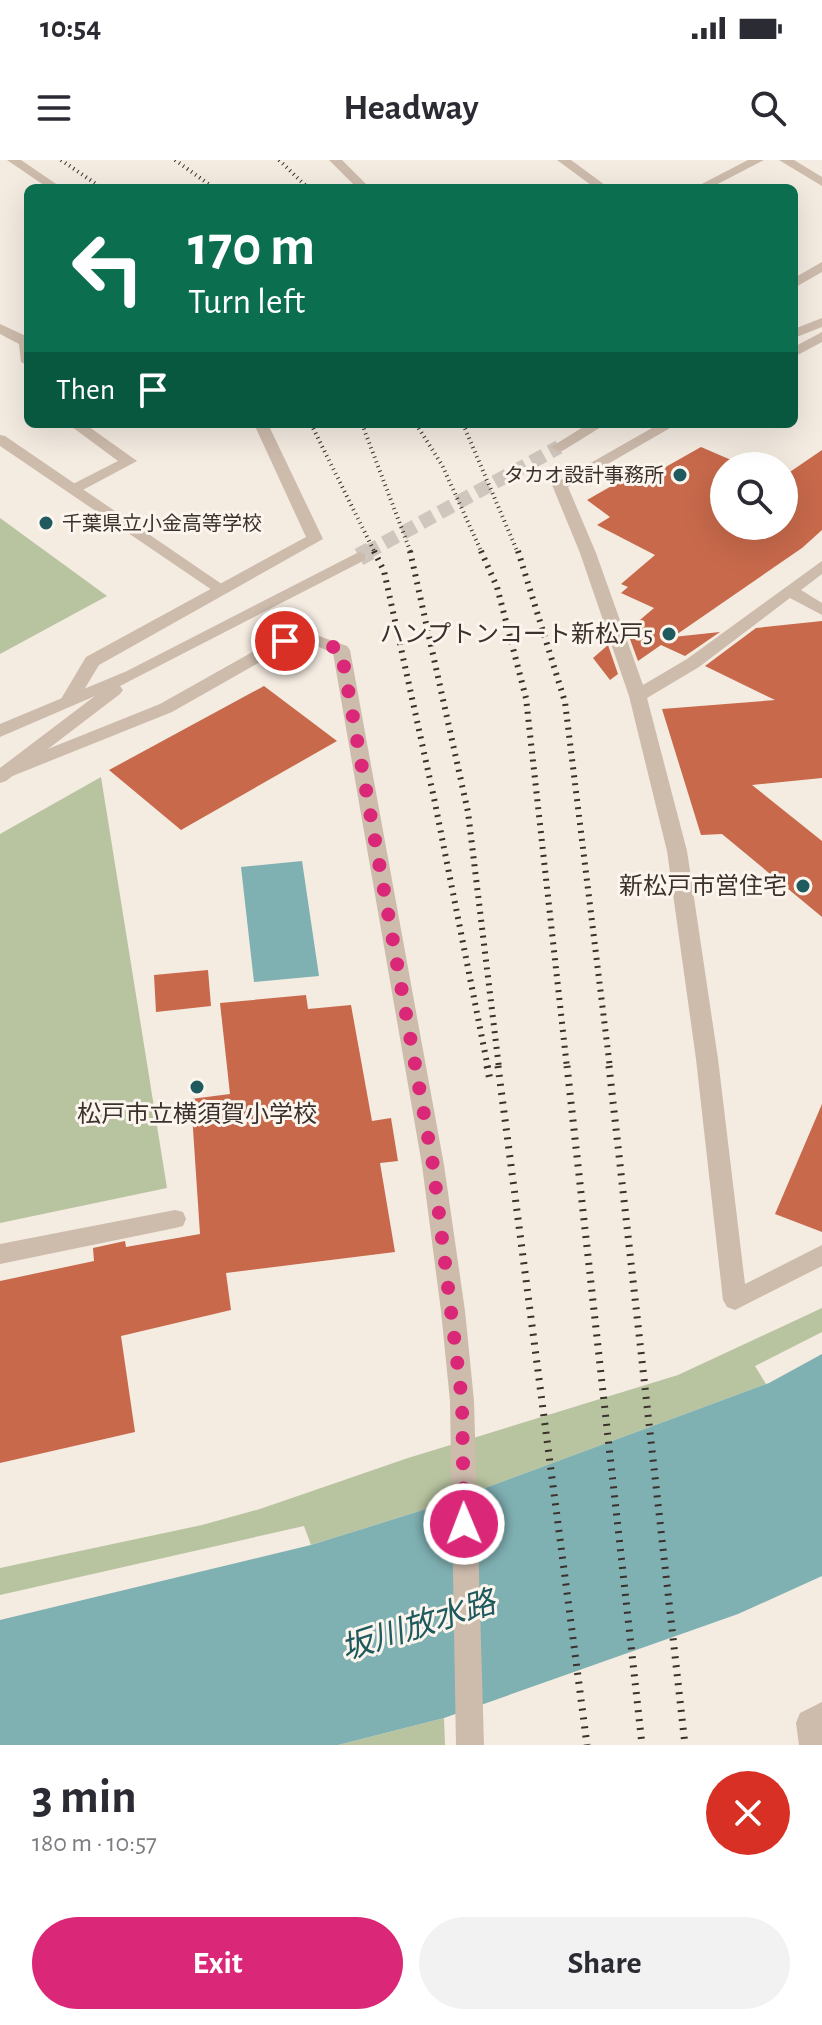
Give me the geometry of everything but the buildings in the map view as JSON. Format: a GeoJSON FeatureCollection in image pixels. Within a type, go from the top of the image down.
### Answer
{"type":"FeatureCollection","features":[{"type":"Feature","properties":{"kind":"street"},"geometry":{"type":"LineString","coordinates":[[13,160],[50,184]]}},
{"type":"Feature","properties":{"kind":"street"},"geometry":{"type":"LineString","coordinates":[[335,160],[360,184]]}},
{"type":"Feature","properties":{"kind":"street"},"geometry":{"type":"LineString","coordinates":[[563,160],[597,184]]}},
{"type":"Feature","properties":{"kind":"street"},"geometry":{"type":"LineString","coordinates":[[708,184],[758,160]]}},
{"type":"Feature","properties":{"kind":"street"},"geometry":{"type":"LineString","coordinates":[[785,160],[822,182]]}},
{"type":"Feature","properties":{"kind":"street"},"geometry":{"type":"LineString","coordinates":[[798,281],[822,266]]}},
{"type":"Feature","properties":{"kind":"street"},"geometry":{"type":"LineString","coordinates":[[798,332],[822,322]]}},
{"type":"Feature","properties":{"kind":"street"},"geometry":{"type":"LineString","coordinates":[[0,328],[24,341]]}},
{"type":"Feature","properties":{"kind":"street"},"geometry":{"type":"LineString","coordinates":[[798,351],[822,336]]}},
{"type":"Feature","properties":{"kind":"street"},"geometry":{"type":"LineString","coordinates":[[74,489],[129,461],[81,428]]}},
{"type":"Feature","properties":{"kind":"street"},"geometry":{"type":"LineString","coordinates":[[70,699],[92,661],[315,539],[263,428]]}},
{"type":"Feature","properties":{"kind":"street"},"geometry":{"type":"LineString","coordinates":[[559,447],[592,428]]}},
{"type":"Feature","properties":{"kind":"street"},"geometry":{"type":"LineString","coordinates":[[663,428],[560,485],[588,553],[638,696],[677,851],[707,1059],[735,1300],[822,1255]]}},
{"type":"Feature","properties":{"kind":"street"},"geometry":{"type":"LineString","coordinates":[[0,439],[221,589]]}},
{"type":"Feature","properties":{"kind":"street"},"geometry":{"type":"LineString","coordinates":[[0,731],[133,675],[359,557]]}},
{"type":"Feature","properties":{"kind":"street"},"geometry":{"type":"LineString","coordinates":[[638,696],[693,663],[822,566]]}},
{"type":"Feature","properties":{"kind":"street"},"geometry":{"type":"LineString","coordinates":[[791,591],[822,610]]}},
{"type":"Feature","properties":{"kind":"street"},"geometry":{"type":"LineString","coordinates":[[4,774],[166,708],[285,641],[308,637],[341,650],[433,1165],[453,1311],[462,1401],[470,1745]]}},
{"type":"Feature","properties":{"kind":"street"},"geometry":{"type":"LineString","coordinates":[[4,774],[133,675]]}},
{"type":"Feature","properties":{"kind":"street"},"geometry":{"type":"LineString","coordinates":[[0,1254],[175,1219]]}},
{"type":"Feature","properties":{"kind":"street"},"geometry":{"type":"LineString","coordinates":[[813,1745],[810,1723],[822,1716]]}},
{"type":"Feature","properties":{"kind":"green space"},"geometry":{"type":"Polygon","coordinates":[[[0,518],[107,596],[0,654],[0,518]]]}},
{"type":"Feature","properties":{"kind":"green space"},"geometry":{"type":"Polygon","coordinates":[[[101,777],[167,1188],[0,1223],[0,834],[101,777]]]}},
{"type":"Feature","properties":{"kind":"green space"},"geometry":{"type":"Polygon","coordinates":[[[822,1308],[822,1332],[755,1366],[766,1384],[439,1505],[311,1545],[304,1526],[0,1595],[0,1568],[202,1525],[260,1509],[408,1458],[678,1375],[822,1308]]]}},
{"type":"Feature","properties":{"kind":"green space"},"geometry":{"type":"Polygon","coordinates":[[[444,1718],[445,1745],[338,1745],[444,1718]]]}},
{"type":"Feature","properties":{"kind":"water"},"geometry":{"type":"Polygon","coordinates":[[[302,861],[319,976],[254,982],[241,867],[302,861]]]}},
{"type":"Feature","properties":{"kind":"water","name":"坂川放水路"},"geometry":{"type":"Polygon","coordinates":[[[822,1354],[822,1576],[738,1614],[444,1718],[338,1745],[0,1745],[0,1620],[311,1545],[439,1505],[769,1383],[822,1354]]]}},
{"type":"Feature","properties":{"kind":"tunnel"},"geometry":{"type":"LineString","coordinates":[[366,553],[559,447]]}},
{"type":"Feature","properties":{"kind":"tunnel"},"geometry":{"type":"LineString","coordinates":[[359,557],[370,551]]}},
{"type":"Feature","properties":{"kind":"railway"},"geometry":{"type":"LineString","coordinates":[[61,160],[96,184]]}},
{"type":"Feature","properties":{"kind":"railway"},"geometry":{"type":"LineString","coordinates":[[175,160],[208,184]]}},
{"type":"Feature","properties":{"kind":"railway"},"geometry":{"type":"LineString","coordinates":[[279,160],[304,184]]}},
{"type":"Feature","properties":{"kind":"railway"},"geometry":{"type":"LineString","coordinates":[[313,428],[375,553]]}},
{"type":"Feature","properties":{"kind":"railway"},"geometry":{"type":"LineString","coordinates":[[364,428],[411,553]]}},
{"type":"Feature","properties":{"kind":"railway"},"geometry":{"type":"LineString","coordinates":[[419,428],[442,465],[482,553]]}},
{"type":"Feature","properties":{"kind":"railway"},"geometry":{"type":"LineString","coordinates":[[465,428],[518,553]]}},
{"type":"Feature","properties":{"kind":"railway"},"geometry":{"type":"LineString","coordinates":[[410,551],[468,812],[499,1068]]}},
{"type":"Feature","properties":{"kind":"railway"},"geometry":{"type":"LineString","coordinates":[[481,551],[497,587],[526,698],[567,1068]]}},
{"type":"Feature","properties":{"kind":"railway"},"geometry":{"type":"LineString","coordinates":[[518,551],[565,702],[610,1068]]}},
{"type":"Feature","properties":{"kind":"railway"},"geometry":{"type":"LineString","coordinates":[[375,553],[384,571],[434,798],[488,1068]]}},
{"type":"Feature","properties":{"kind":"railway"},"geometry":{"type":"LineString","coordinates":[[487,1066],[490,1080]]}},
{"type":"Feature","properties":{"kind":"railway"},"geometry":{"type":"LineString","coordinates":[[498,1066],[587,1745]]}},
{"type":"Feature","properties":{"kind":"railway"},"geometry":{"type":"LineString","coordinates":[[567,1066],[642,1745]]}},
{"type":"Feature","properties":{"kind":"railway"},"geometry":{"type":"LineString","coordinates":[[609,1066],[685,1745]]}},
{"type":"Feature","properties":{"kind":"place","name":"タカオ設計事務所"},"geometry":{"type":"Point","coordinates":[680,475]}},
{"type":"Feature","properties":{"kind":"place","name":"千葉県立小金高等学校"},"geometry":{"type":"Point","coordinates":[46,523]}},
{"type":"Feature","properties":{"kind":"place","name":"ハンプトンコート新松戸5"},"geometry":{"type":"Point","coordinates":[669,634]}},
{"type":"Feature","properties":{"kind":"place","name":"新松戸市営住宅"},"geometry":{"type":"Point","coordinates":[803,886]}},
{"type":"Feature","properties":{"kind":"place","name":"松戸市立横須賀小学校"},"geometry":{"type":"Point","coordinates":[197,1087]}},
{"type":"Feature","properties":{"kind":"route"},"geometry":{"type":"LineString","coordinates":[[285,641],[308,637],[341,650],[433,1165],[462,1401],[464,1524]]}}]}
